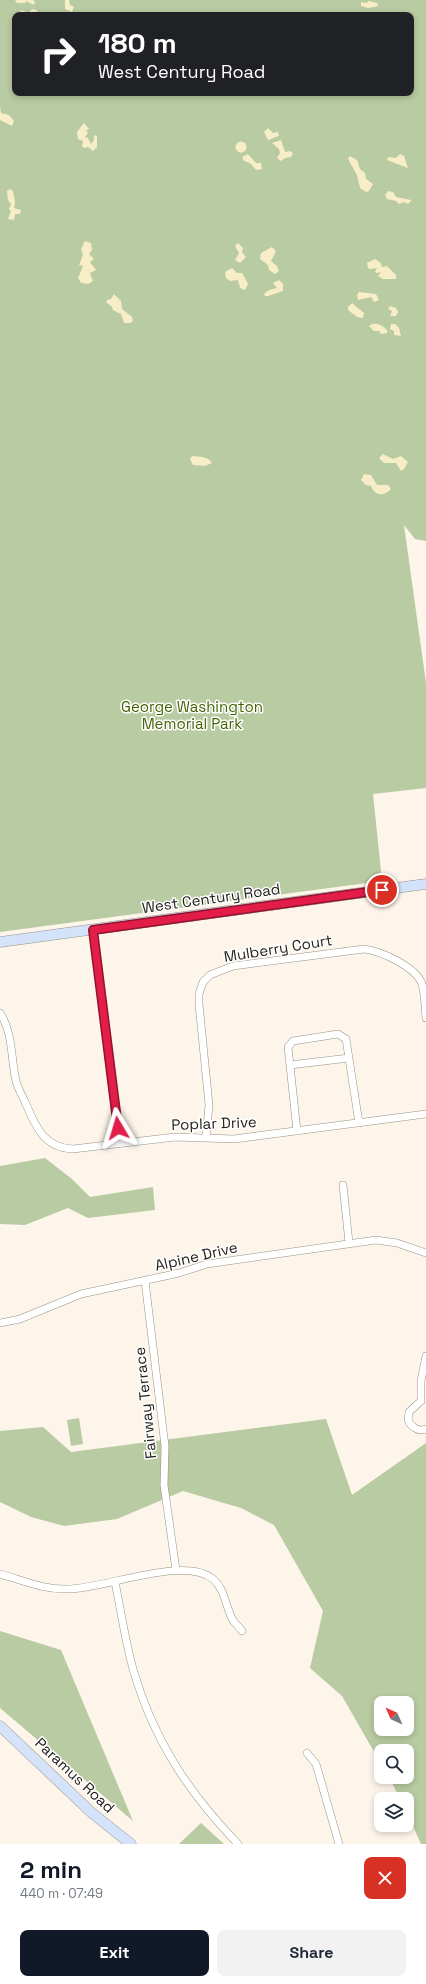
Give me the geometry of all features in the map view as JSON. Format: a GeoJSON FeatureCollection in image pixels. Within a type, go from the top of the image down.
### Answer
{"type":"FeatureCollection","features":[{"type":"Feature","properties":{"kind":"main road","name":"West Century Road"},"geometry":{"type":"LineString","coordinates":[[0,942],[426,884]]}},
{"type":"Feature","properties":{"kind":"main road","name":"Paramus Road"},"geometry":{"type":"LineString","coordinates":[[0,1726],[92,1813],[129,1843]]}},
{"type":"Feature","properties":{"kind":"street"},"geometry":{"type":"LineString","coordinates":[[93,930],[119,1143]]}},
{"type":"Feature","properties":{"kind":"street","name":"Mulberry Court"},"geometry":{"type":"LineString","coordinates":[[206,1137],[210,1105],[199,994],[203,982],[217,971],[233,966],[364,949],[373,950],[402,964],[415,974],[422,983],[426,1018]]}},
{"type":"Feature","properties":{"kind":"street","name":"Poplar Drive"},"geometry":{"type":"LineString","coordinates":[[0,1013],[8,1032],[17,1083],[35,1126],[49,1142],[62,1149],[73,1150],[175,1137],[234,1139],[426,1114]]}},
{"type":"Feature","properties":{"kind":"street"},"geometry":{"type":"LineString","coordinates":[[297,1131],[288,1047],[293,1041],[338,1034],[346,1039],[359,1123]]}},
{"type":"Feature","properties":{"kind":"street"},"geometry":{"type":"LineString","coordinates":[[290,1065],[349,1058]]}},
{"type":"Feature","properties":{"kind":"street"},"geometry":{"type":"LineString","coordinates":[[342,1185],[350,1242]]}},
{"type":"Feature","properties":{"kind":"street","name":"Alpine Drive"},"geometry":{"type":"LineString","coordinates":[[0,1323],[20,1319],[81,1294],[179,1273],[208,1264],[350,1242],[387,1241],[426,1253]]}},
{"type":"Feature","properties":{"kind":"street","name":"Fairway Terrace"},"geometry":{"type":"LineString","coordinates":[[145,1281],[165,1446],[164,1485],[176,1570]]}},
{"type":"Feature","properties":{"kind":"street"},"geometry":{"type":"LineString","coordinates":[[426,1356],[421,1381],[423,1403],[416,1404],[409,1412],[408,1420],[414,1428],[418,1430],[426,1429]]}},
{"type":"Feature","properties":{"kind":"street"},"geometry":{"type":"LineString","coordinates":[[0,1574],[55,1589],[84,1589],[176,1570],[199,1571],[213,1579],[222,1591],[234,1621],[242,1631]]}},
{"type":"Feature","properties":{"kind":"street"},"geometry":{"type":"LineString","coordinates":[[115,1582],[129,1656],[141,1695],[152,1720],[171,1759],[188,1787],[238,1844]]}},
{"type":"Feature","properties":{"kind":"street"},"geometry":{"type":"LineString","coordinates":[[307,1753],[316,1764],[339,1844]]}},
{"type":"Feature","properties":{"kind":"green space","name":"George Washington Memorial Park"},"geometry":{"type":"Polygon","coordinates":[[[0,0],[426,0],[426,541],[415,539],[404,525],[426,683],[426,788],[373,794],[382,881],[0,932],[0,0]]]}},
{"type":"Feature","properties":{"kind":"green space"},"geometry":{"type":"Polygon","coordinates":[[[45,1158],[72,1179],[90,1197],[153,1187],[155,1210],[88,1218],[68,1208],[25,1225],[0,1224],[0,1166],[45,1158]]]}},
{"type":"Feature","properties":{"kind":"green space"},"geometry":{"type":"Polygon","coordinates":[[[79,1418],[83,1444],[71,1446],[67,1420],[79,1418]]]}},
{"type":"Feature","properties":{"kind":"green space"},"geometry":{"type":"Polygon","coordinates":[[[326,1419],[352,1495],[426,1443],[426,1844],[421,1844],[414,1828],[414,1792],[396,1792],[392,1784],[414,1784],[414,1744],[374,1744],[374,1752],[342,1696],[310,1668],[323,1611],[274,1525],[241,1508],[183,1491],[117,1519],[64,1526],[31,1517],[0,1502],[0,1431],[43,1427],[71,1452],[326,1419]]]}},
{"type":"Feature","properties":{"kind":"green space"},"geometry":{"type":"Polygon","coordinates":[[[0,1631],[61,1650],[133,1821],[0,1708],[0,1631]]]}},
{"type":"Feature","properties":{"kind":"green space"},"geometry":{"type":"Polygon","coordinates":[[[201,1823],[224,1844],[179,1844],[201,1823]]]}},
{"type":"Feature","properties":{"kind":"sand"},"geometry":{"type":"Polygon","coordinates":[[[15,0],[33,0],[35,2],[34,5],[26,1],[25,3],[17,3],[15,0]]]}},
{"type":"Feature","properties":{"kind":"sand"},"geometry":{"type":"Polygon","coordinates":[[[65,0],[69,0],[70,5],[74,7],[72,12],[65,9],[65,0]]]}},
{"type":"Feature","properties":{"kind":"sand"},"geometry":{"type":"Polygon","coordinates":[[[369,1],[377,3],[378,6],[368,8],[361,6],[361,2],[366,3],[369,1]]]}},
{"type":"Feature","properties":{"kind":"sand"},"geometry":{"type":"Polygon","coordinates":[[[32,9],[37,10],[37,12],[30,12],[32,9]]]}},
{"type":"Feature","properties":{"kind":"sand"},"geometry":{"type":"Polygon","coordinates":[[[0,105],[1,113],[9,115],[14,121],[12,126],[0,120],[0,105]]]}},
{"type":"Feature","properties":{"kind":"sand"},"geometry":{"type":"Polygon","coordinates":[[[84,123],[89,129],[86,131],[88,133],[85,137],[88,138],[91,144],[94,140],[94,135],[97,136],[97,147],[93,151],[88,147],[84,148],[82,146],[83,141],[78,139],[77,132],[84,123]]]}},
{"type":"Feature","properties":{"kind":"sand"},"geometry":{"type":"Polygon","coordinates":[[[268,128],[273,133],[278,132],[279,136],[268,140],[264,132],[268,128]]]}},
{"type":"Feature","properties":{"kind":"sand"},"geometry":{"type":"Polygon","coordinates":[[[281,140],[285,152],[290,151],[293,153],[291,157],[285,158],[281,161],[277,158],[280,153],[279,149],[272,143],[281,140]]]}},
{"type":"Feature","properties":{"kind":"sand"},"geometry":{"type":"Polygon","coordinates":[[[241,141],[245,143],[247,147],[245,151],[241,153],[237,151],[235,147],[237,143],[241,141]]]}},
{"type":"Feature","properties":{"kind":"sand"},"geometry":{"type":"Polygon","coordinates":[[[248,154],[256,163],[261,163],[262,169],[256,170],[250,163],[244,161],[242,157],[248,154]]]}},
{"type":"Feature","properties":{"kind":"sand"},"geometry":{"type":"Polygon","coordinates":[[[400,154],[404,156],[408,168],[387,160],[388,157],[396,158],[400,154]]]}},
{"type":"Feature","properties":{"kind":"sand"},"geometry":{"type":"Polygon","coordinates":[[[350,156],[357,160],[360,169],[365,173],[366,179],[373,184],[369,191],[366,192],[360,188],[357,175],[348,159],[350,156]]]}},
{"type":"Feature","properties":{"kind":"sand"},"geometry":{"type":"Polygon","coordinates":[[[10,189],[13,191],[15,202],[14,208],[21,210],[20,214],[15,214],[14,220],[8,219],[11,211],[9,209],[11,204],[8,200],[7,191],[10,189]]]}},
{"type":"Feature","properties":{"kind":"sand"},"geometry":{"type":"Polygon","coordinates":[[[388,191],[393,192],[396,197],[411,201],[408,204],[404,202],[399,204],[396,201],[387,199],[385,195],[388,191]]]}},
{"type":"Feature","properties":{"kind":"sand"},"geometry":{"type":"Polygon","coordinates":[[[85,241],[91,243],[92,250],[89,254],[94,259],[90,262],[96,270],[90,273],[93,281],[88,284],[81,283],[78,278],[83,266],[79,265],[83,255],[81,249],[85,241]]]}},
{"type":"Feature","properties":{"kind":"sand"},"geometry":{"type":"Polygon","coordinates":[[[238,243],[243,248],[242,252],[246,257],[240,263],[235,260],[239,253],[235,246],[238,243]]]}},
{"type":"Feature","properties":{"kind":"sand"},"geometry":{"type":"Polygon","coordinates":[[[272,247],[276,251],[271,261],[277,266],[279,271],[275,274],[269,270],[268,265],[260,259],[261,253],[272,247]]]}},
{"type":"Feature","properties":{"kind":"sand"},"geometry":{"type":"Polygon","coordinates":[[[375,259],[381,263],[382,267],[387,266],[396,275],[396,279],[383,279],[378,276],[381,272],[375,272],[377,268],[368,268],[367,263],[375,259]]]}},
{"type":"Feature","properties":{"kind":"sand"},"geometry":{"type":"Polygon","coordinates":[[[232,268],[237,273],[242,273],[248,284],[245,290],[240,288],[238,280],[230,281],[226,278],[225,272],[232,268]]]}},
{"type":"Feature","properties":{"kind":"sand"},"geometry":{"type":"Polygon","coordinates":[[[279,280],[283,284],[283,291],[265,296],[264,294],[269,290],[277,288],[273,283],[279,280]]]}},
{"type":"Feature","properties":{"kind":"sand"},"geometry":{"type":"Polygon","coordinates":[[[359,292],[376,294],[379,300],[374,302],[371,297],[358,300],[357,295],[359,292]]]}},
{"type":"Feature","properties":{"kind":"sand"},"geometry":{"type":"Polygon","coordinates":[[[114,294],[121,301],[122,309],[132,317],[133,321],[130,323],[124,323],[121,314],[113,310],[112,307],[106,302],[107,300],[111,299],[114,294]]]}},
{"type":"Feature","properties":{"kind":"sand"},"geometry":{"type":"Polygon","coordinates":[[[352,303],[364,313],[363,318],[357,317],[348,310],[348,307],[352,303]]]}},
{"type":"Feature","properties":{"kind":"sand"},"geometry":{"type":"Polygon","coordinates":[[[390,306],[396,308],[398,312],[396,316],[390,316],[392,311],[388,309],[390,306]]]}},
{"type":"Feature","properties":{"kind":"sand"},"geometry":{"type":"Polygon","coordinates":[[[372,324],[382,326],[387,330],[387,333],[381,334],[379,331],[374,331],[369,326],[372,324]]]}},
{"type":"Feature","properties":{"kind":"sand"},"geometry":{"type":"Polygon","coordinates":[[[391,324],[395,324],[399,328],[401,336],[394,335],[394,331],[390,329],[391,324]]]}},
{"type":"Feature","properties":{"kind":"sand"},"geometry":{"type":"Polygon","coordinates":[[[383,454],[393,459],[401,456],[408,462],[401,471],[396,463],[384,463],[379,458],[383,454]]]}},
{"type":"Feature","properties":{"kind":"sand"},"geometry":{"type":"Polygon","coordinates":[[[192,456],[206,458],[212,463],[205,466],[193,465],[190,459],[192,456]]]}},
{"type":"Feature","properties":{"kind":"sand"},"geometry":{"type":"Polygon","coordinates":[[[364,474],[371,475],[377,485],[388,485],[391,489],[383,494],[375,492],[371,486],[366,485],[361,480],[364,474]]]}},
{"type":"Feature","properties":{"kind":"route"},"geometry":{"type":"LineString","coordinates":[[118,1128],[93,930],[382,890]]}}]}
